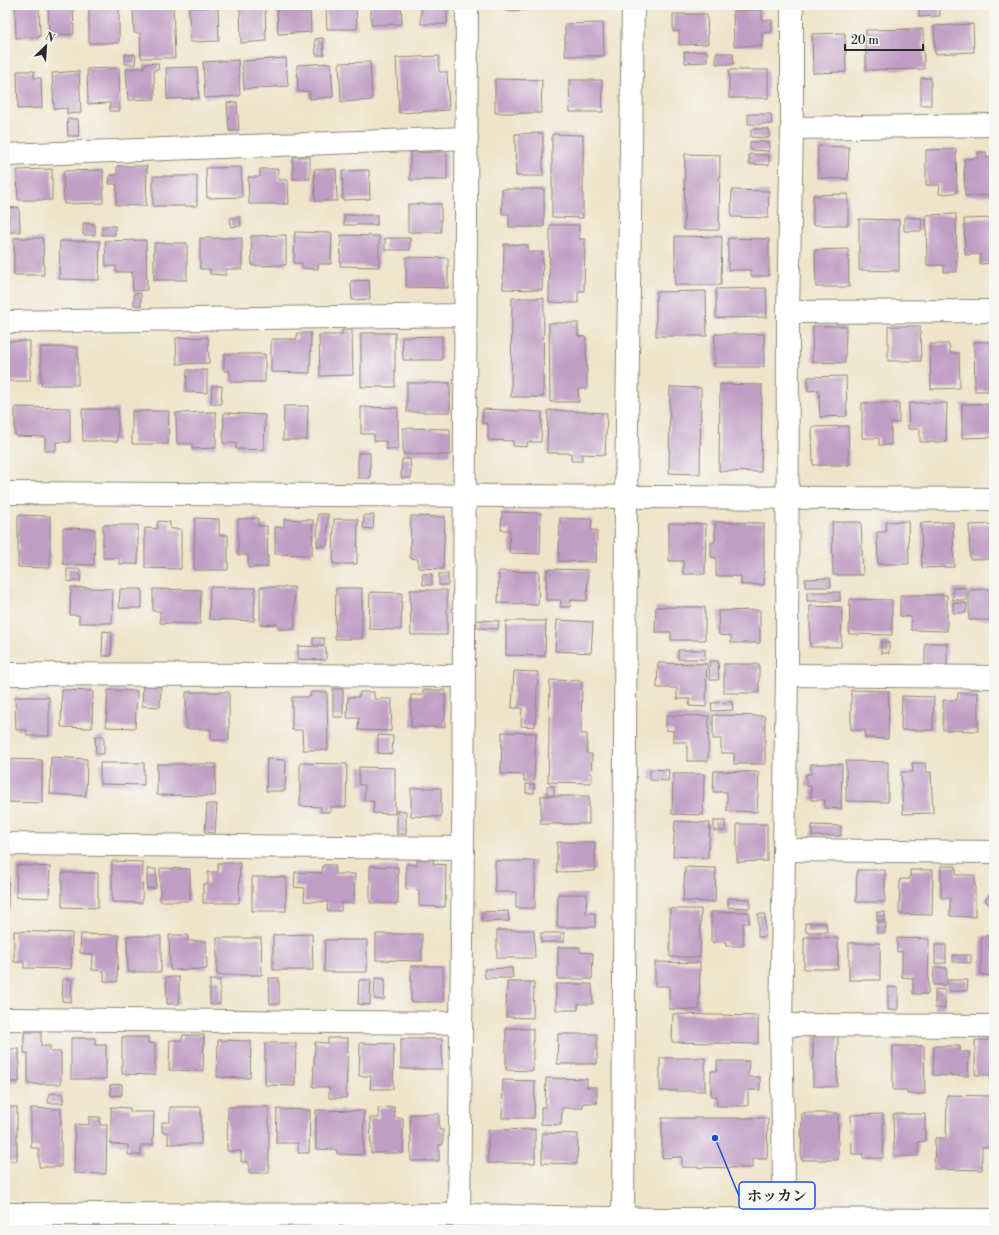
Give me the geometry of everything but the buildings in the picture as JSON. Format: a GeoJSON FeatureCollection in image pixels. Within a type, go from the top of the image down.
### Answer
{"type":"FeatureCollection","features":[{"type":"Feature","properties":{"kind":"street"},"geometry":{"type":"LineString","coordinates":[[459,1215],[463,848],[467,5]]}},
{"type":"Feature","properties":{"kind":"street"},"geometry":{"type":"LineString","coordinates":[[623,1224],[626,496],[633,5]]}},
{"type":"Feature","properties":{"kind":"street"},"geometry":{"type":"LineString","coordinates":[[784,1224],[782,1026],[787,675],[788,312],[792,128],[792,5]]}},
{"type":"Feature","properties":{"kind":"street"},"geometry":{"type":"LineString","coordinates":[[792,128],[994,125]]}},
{"type":"Feature","properties":{"kind":"street"},"geometry":{"type":"LineString","coordinates":[[5,155],[467,138]]}},
{"type":"Feature","properties":{"kind":"street"},"geometry":{"type":"LineString","coordinates":[[788,312],[994,311]]}},
{"type":"Feature","properties":{"kind":"street"},"geometry":{"type":"LineString","coordinates":[[5,322],[465,315]]}},
{"type":"Feature","properties":{"kind":"street"},"geometry":{"type":"LineString","coordinates":[[5,493],[994,499]]}},
{"type":"Feature","properties":{"kind":"street"},"geometry":{"type":"LineString","coordinates":[[5,674],[464,676]]}},
{"type":"Feature","properties":{"kind":"street"},"geometry":{"type":"LineString","coordinates":[[787,675],[994,677]]}},
{"type":"Feature","properties":{"kind":"street"},"geometry":{"type":"LineString","coordinates":[[5,844],[463,848]]}},
{"type":"Feature","properties":{"kind":"street"},"geometry":{"type":"LineString","coordinates":[[785,850],[994,852]]}},
{"type":"Feature","properties":{"kind":"street"},"geometry":{"type":"LineString","coordinates":[[5,1019],[461,1023]]}},
{"type":"Feature","properties":{"kind":"street"},"geometry":{"type":"LineString","coordinates":[[782,1026],[994,1026]]}},
{"type":"Feature","properties":{"kind":"street"},"geometry":{"type":"LineString","coordinates":[[5,1214],[459,1215],[623,1224],[784,1224],[994,1220]]}},
{"type":"Feature","properties":{"kind":"place","name":"ホッカン"},"geometry":{"type":"Point","coordinates":[715,1138]}}]}
